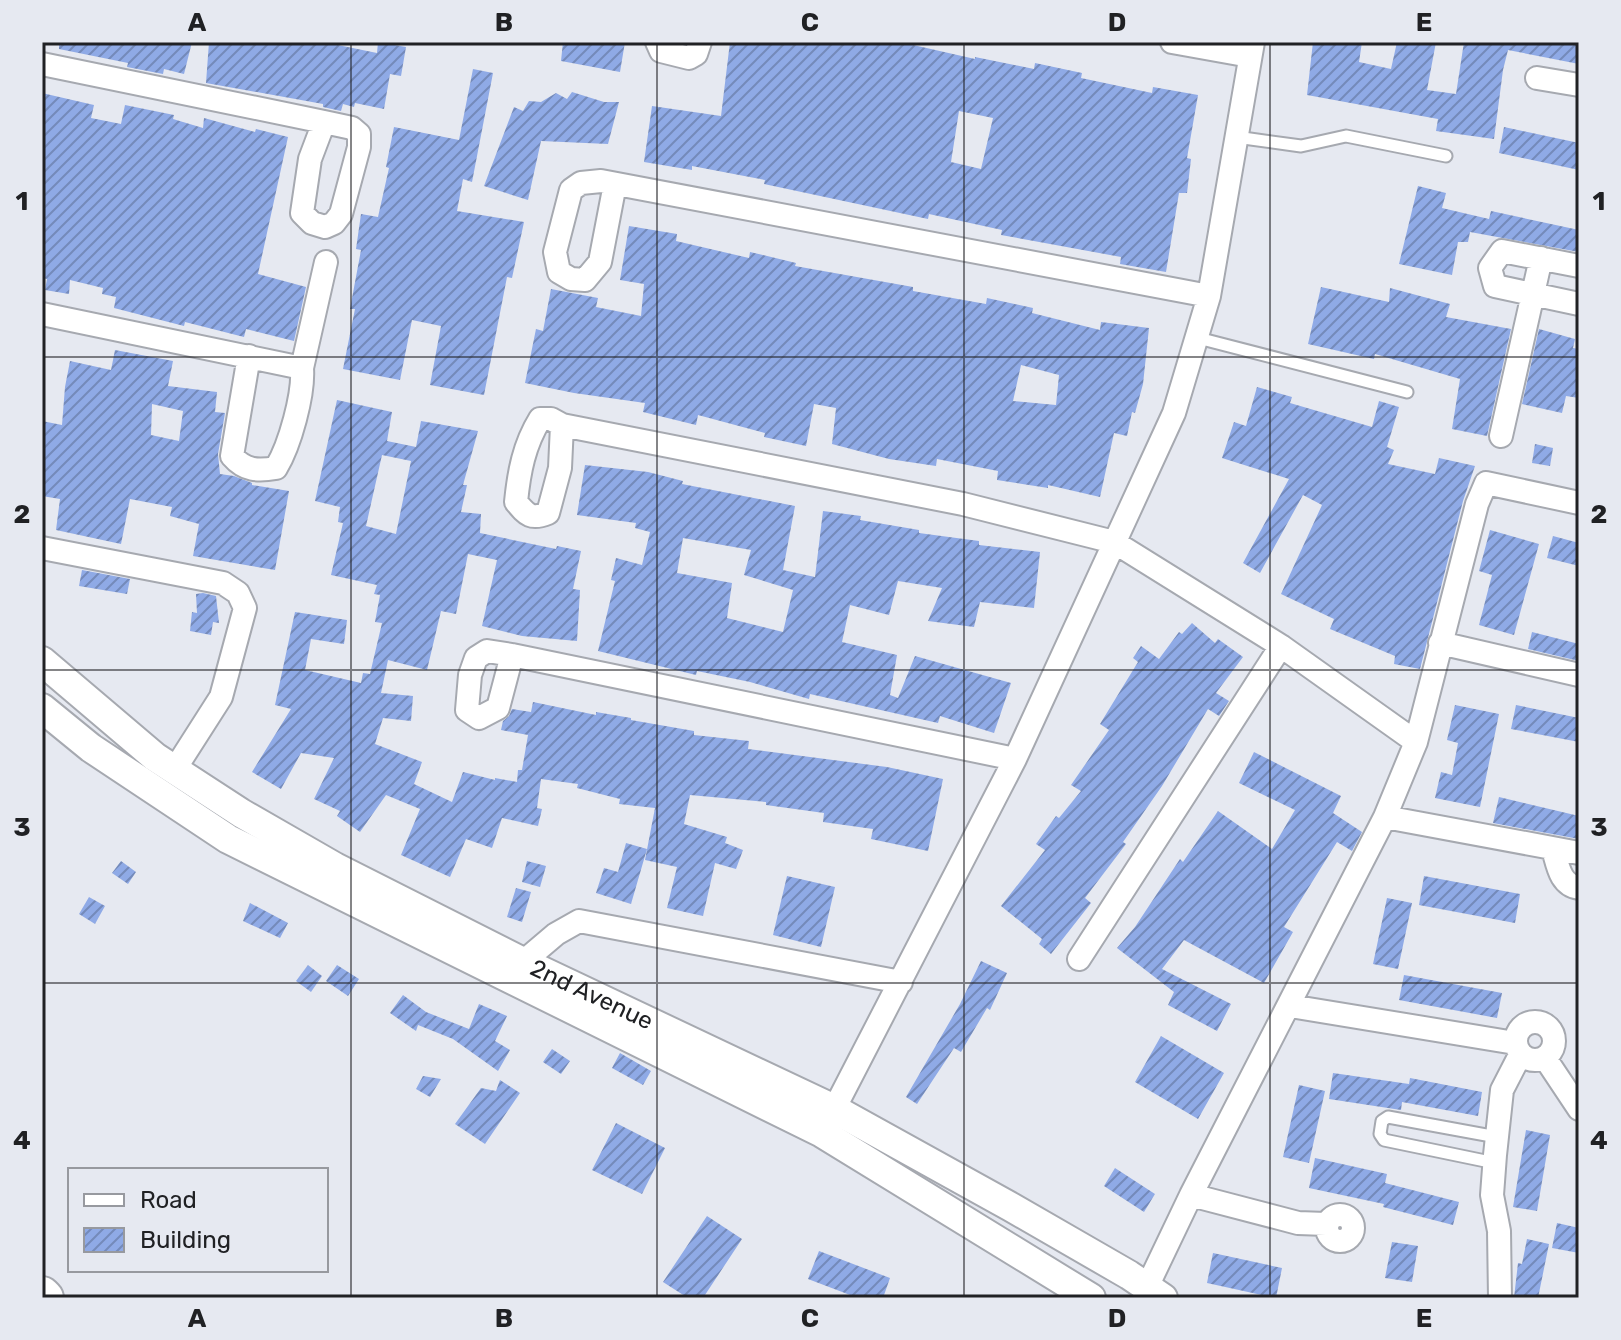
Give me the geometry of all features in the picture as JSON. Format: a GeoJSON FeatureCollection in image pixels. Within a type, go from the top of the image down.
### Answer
{"type":"FeatureCollection","features":[{"type":"Feature","properties":{"kind":"street"},"geometry":{"type":"LineString","coordinates":[[657,42],[661,51],[689,58],[696,54],[700,42]]}},
{"type":"Feature","properties":{"kind":"street"},"geometry":{"type":"LineString","coordinates":[[828,1121],[1015,759],[1174,413],[1198,338],[1209,296],[1251,49],[1172,42]]}},
{"type":"Feature","properties":{"kind":"street"},"geometry":{"type":"LineString","coordinates":[[42,64],[324,122]]}},
{"type":"Feature","properties":{"kind":"street"},"geometry":{"type":"LineString","coordinates":[[1537,78],[1579,85]]}},
{"type":"Feature","properties":{"kind":"street"},"geometry":{"type":"LineString","coordinates":[[615,184],[1209,296]]}},
{"type":"Feature","properties":{"kind":"street"},"geometry":{"type":"LineString","coordinates":[[1579,266],[1502,251],[1490,268],[1495,286],[1579,304]]}},
{"type":"Feature","properties":{"kind":"street"},"geometry":{"type":"LineString","coordinates":[[1501,436],[1541,258]]}},
{"type":"Feature","properties":{"kind":"street"},"geometry":{"type":"LineString","coordinates":[[249,356],[232,456],[256,471],[276,468],[283,457],[303,378],[302,368],[326,262]]}},
{"type":"Feature","properties":{"kind":"street"},"geometry":{"type":"LineString","coordinates":[[42,314],[302,368]]}},
{"type":"Feature","properties":{"kind":"street"},"geometry":{"type":"LineString","coordinates":[[562,425],[963,504],[1114,542],[1281,646],[1416,742]]}},
{"type":"Feature","properties":{"kind":"street"},"geometry":{"type":"LineString","coordinates":[[1155,1292],[1191,1195],[1385,817],[1416,742],[1477,504],[1486,483],[1579,503]]}},
{"type":"Feature","properties":{"kind":"street"},"geometry":{"type":"LineString","coordinates":[[42,548],[223,583],[238,593],[245,608],[221,697],[175,769]]}},
{"type":"Feature","properties":{"kind":"street"},"geometry":{"type":"LineString","coordinates":[[1440,643],[1579,675]]}},
{"type":"Feature","properties":{"kind":"street"},"geometry":{"type":"LineString","coordinates":[[1079,959],[1281,646]]}},
{"type":"Feature","properties":{"kind":"street"},"geometry":{"type":"LineString","coordinates":[[512,655],[1015,759]]}},
{"type":"Feature","properties":{"kind":"street","name":"2nd Avenue"},"geometry":{"type":"LineString","coordinates":[[42,661],[155,757],[241,813],[335,867],[1155,1292]]}},
{"type":"Feature","properties":{"kind":"street","name":"2nd Avenue"},"geometry":{"type":"LineString","coordinates":[[42,708],[91,748],[228,839],[828,1121],[1091,1298]]}},
{"type":"Feature","properties":{"kind":"street"},"geometry":{"type":"LineString","coordinates":[[1385,817],[1579,853]]}},
{"type":"Feature","properties":{"kind":"street"},"geometry":{"type":"LineString","coordinates":[[1553,849],[1561,877],[1571,887],[1579,888]]}},
{"type":"Feature","properties":{"kind":"street"},"geometry":{"type":"LineString","coordinates":[[523,962],[556,934],[579,921],[901,982]]}},
{"type":"Feature","properties":{"kind":"street"},"geometry":{"type":"LineString","coordinates":[[1290,1006],[1518,1049],[1532,1061],[1545,1058],[1554,1047],[1553,1033],[1543,1023],[1530,1021],[1518,1029],[1518,1049],[1502,1090],[1492,1195],[1499,1231],[1500,1298]]}},
{"type":"Feature","properties":{"kind":"street"},"geometry":{"type":"LineString","coordinates":[[1545,1058],[1579,1109]]}},
{"type":"Feature","properties":{"kind":"street"},"geometry":{"type":"LineString","coordinates":[[1191,1195],[1298,1223],[1326,1224]]}},
{"type":"Feature","properties":{"kind":"lane"},"geometry":{"type":"LineString","coordinates":[[1236,137],[1301,146],[1346,136],[1446,156]]}},
{"type":"Feature","properties":{"kind":"lane"},"geometry":{"type":"LineString","coordinates":[[1198,338],[1407,392]]}},
{"type":"Feature","properties":{"kind":"lane"},"geometry":{"type":"LineString","coordinates":[[1495,1163],[1384,1140],[1380,1134],[1382,1121],[1388,1117],[1497,1137]]}},
{"type":"Feature","properties":{"kind":"building"},"geometry":{"type":"Polygon","coordinates":[[[59,42],[192,42],[184,74],[164,69],[163,74],[127,67],[128,63],[59,49],[59,42]]]}},
{"type":"Feature","properties":{"kind":"building"},"geometry":{"type":"Polygon","coordinates":[[[209,42],[323,42],[377,53],[378,42],[406,47],[401,76],[390,74],[384,109],[355,103],[354,107],[343,104],[341,111],[323,107],[323,104],[206,83],[209,42]]]}},
{"type":"Feature","properties":{"kind":"building"},"geometry":{"type":"Polygon","coordinates":[[[563,42],[625,42],[620,72],[561,61],[563,42]]]}},
{"type":"Feature","properties":{"kind":"building"},"geometry":{"type":"Polygon","coordinates":[[[730,42],[900,42],[1034,69],[1035,63],[1082,73],[1081,78],[1152,93],[1153,87],[1198,95],[1187,158],[1191,159],[1187,193],[1179,193],[1166,272],[1120,264],[1121,257],[1001,235],[1002,230],[929,214],[928,219],[764,184],[765,180],[692,166],[692,170],[644,162],[652,106],[721,116],[730,42]],[[959,111],[951,162],[981,169],[993,118],[959,111]]]}},
{"type":"Feature","properties":{"kind":"building"},"geometry":{"type":"Polygon","coordinates":[[[1313,42],[1362,42],[1359,62],[1391,69],[1397,42],[1436,42],[1427,90],[1456,94],[1464,42],[1579,42],[1579,64],[1508,50],[1494,139],[1436,131],[1438,119],[1307,95],[1313,42]]]}},
{"type":"Feature","properties":{"kind":"building"},"geometry":{"type":"Polygon","coordinates":[[[473,69],[493,73],[472,182],[463,179],[457,211],[524,222],[512,278],[507,277],[484,395],[430,385],[441,326],[412,320],[400,380],[343,369],[355,309],[350,309],[361,250],[356,249],[361,214],[378,217],[394,127],[459,140],[473,69]]]}},
{"type":"Feature","properties":{"kind":"building"},"geometry":{"type":"Polygon","coordinates":[[[572,92],[604,102],[619,102],[608,144],[541,141],[528,200],[484,186],[514,107],[523,111],[529,101],[541,102],[556,93],[567,99],[572,92]]]}},
{"type":"Feature","properties":{"kind":"building"},"geometry":{"type":"Polygon","coordinates":[[[42,93],[94,105],[91,118],[121,124],[125,105],[174,115],[173,119],[203,128],[204,118],[255,132],[256,129],[288,137],[258,274],[306,287],[294,341],[246,329],[244,337],[185,322],[184,326],[114,308],[116,297],[102,294],[103,288],[70,280],[69,294],[45,290],[47,279],[42,278],[42,93]]]}},
{"type":"Feature","properties":{"kind":"building"},"geometry":{"type":"Polygon","coordinates":[[[1504,127],[1579,143],[1579,170],[1499,153],[1504,127]]]}},
{"type":"Feature","properties":{"kind":"building"},"geometry":{"type":"Polygon","coordinates":[[[1418,186],[1446,193],[1442,208],[1489,219],[1491,211],[1579,230],[1579,252],[1470,232],[1468,242],[1458,242],[1452,275],[1399,264],[1418,186]]]}},
{"type":"Feature","properties":{"kind":"building"},"geometry":{"type":"Polygon","coordinates":[[[629,226],[677,234],[676,241],[749,258],[750,252],[796,263],[795,266],[913,287],[913,291],[986,304],[987,298],[1033,308],[1032,313],[1100,330],[1101,322],[1149,328],[1143,384],[1127,436],[1114,433],[1100,497],[1048,485],[1048,488],[997,480],[998,471],[937,459],[936,466],[889,459],[832,444],[836,408],[814,404],[806,446],[764,437],[765,433],[698,415],[696,425],[643,412],[645,403],[525,383],[536,329],[543,331],[551,289],[598,298],[596,307],[641,316],[644,284],[620,280],[629,226]],[[1021,365],[1013,401],[1056,405],[1059,375],[1021,365]]]}},
{"type":"Feature","properties":{"kind":"building"},"geometry":{"type":"Polygon","coordinates":[[[1321,287],[1389,302],[1390,288],[1450,304],[1446,317],[1511,329],[1487,436],[1452,429],[1460,379],[1375,354],[1374,359],[1308,344],[1321,287]]]}},
{"type":"Feature","properties":{"kind":"building"},"geometry":{"type":"Polygon","coordinates":[[[1539,329],[1575,339],[1573,348],[1579,349],[1579,398],[1566,396],[1562,413],[1522,404],[1539,329]]]}},
{"type":"Feature","properties":{"kind":"building"},"geometry":{"type":"Polygon","coordinates":[[[115,350],[173,361],[168,386],[217,392],[215,412],[225,413],[218,454],[220,474],[234,476],[252,485],[289,491],[275,570],[193,556],[199,524],[170,516],[172,507],[130,499],[121,544],[56,530],[60,499],[42,496],[42,421],[62,425],[70,361],[111,370],[115,350]],[[152,404],[151,435],[179,441],[183,411],[152,404]]]}},
{"type":"Feature","properties":{"kind":"building"},"geometry":{"type":"Polygon","coordinates":[[[1257,387],[1292,397],[1290,403],[1372,427],[1379,401],[1399,407],[1387,447],[1394,450],[1388,464],[1435,474],[1439,458],[1475,466],[1463,501],[1420,669],[1394,664],[1395,656],[1330,629],[1334,619],[1281,594],[1322,505],[1303,495],[1260,573],[1243,563],[1289,479],[1222,458],[1234,422],[1246,426],[1257,387]]]}},
{"type":"Feature","properties":{"kind":"building"},"geometry":{"type":"Polygon","coordinates":[[[337,400],[392,412],[387,441],[416,447],[421,421],[478,431],[463,485],[467,485],[461,512],[481,514],[480,533],[556,549],[557,546],[581,551],[573,589],[580,590],[577,641],[522,636],[482,626],[497,560],[468,554],[456,614],[441,611],[427,670],[388,660],[381,693],[413,696],[411,721],[383,718],[375,744],[422,762],[414,784],[452,802],[463,772],[517,782],[528,735],[501,730],[503,721],[512,709],[531,712],[533,702],[596,715],[596,712],[631,718],[694,731],[694,735],[749,741],[748,749],[887,767],[943,779],[928,851],[871,839],[873,829],[823,822],[824,813],[766,805],[766,802],[690,795],[684,824],[727,837],[725,843],[743,850],[736,869],[715,863],[703,916],[667,908],[677,867],[645,860],[655,808],[619,804],[620,799],[577,788],[578,784],[541,779],[537,808],[542,809],[538,826],[502,818],[492,848],[466,839],[450,877],[401,855],[420,809],[386,795],[360,832],[337,816],[340,811],[314,799],[334,758],[301,753],[281,789],[252,772],[291,709],[275,705],[295,612],[347,620],[344,644],[311,639],[305,670],[361,683],[363,673],[370,674],[382,623],[375,622],[380,595],[374,594],[377,585],[331,575],[343,523],[338,522],[340,507],[315,501],[337,400]],[[382,455],[366,526],[396,534],[411,461],[382,455]]]}},
{"type":"Feature","properties":{"kind":"building"},"geometry":{"type":"Polygon","coordinates":[[[1535,444],[1553,448],[1550,466],[1532,463],[1535,444]]]}},
{"type":"Feature","properties":{"kind":"building"},"geometry":{"type":"Polygon","coordinates":[[[585,465],[648,472],[683,481],[682,484],[795,506],[783,570],[815,577],[823,511],[861,516],[860,520],[919,530],[919,533],[979,541],[979,545],[1040,552],[1034,608],[980,602],[974,627],[928,621],[942,588],[898,581],[889,615],[850,605],[842,642],[897,655],[890,695],[898,698],[915,656],[1011,683],[994,733],[940,716],[938,723],[810,694],[809,699],[750,682],[697,671],[696,675],[598,651],[615,581],[611,580],[616,558],[642,565],[650,532],[635,528],[636,523],[577,515],[585,465]],[[683,538],[677,573],[732,583],[727,618],[783,632],[793,590],[744,575],[751,550],[683,538]]]}},
{"type":"Feature","properties":{"kind":"building"},"geometry":{"type":"Polygon","coordinates":[[[1490,530],[1539,544],[1514,635],[1479,625],[1492,575],[1479,571],[1490,530]]]}},
{"type":"Feature","properties":{"kind":"building"},"geometry":{"type":"Polygon","coordinates":[[[1553,536],[1579,543],[1579,566],[1547,558],[1553,536]]]}},
{"type":"Feature","properties":{"kind":"building"},"geometry":{"type":"Polygon","coordinates":[[[82,570],[130,579],[127,594],[79,586],[82,570]]]}},
{"type":"Feature","properties":{"kind":"building"},"geometry":{"type":"Polygon","coordinates":[[[196,594],[216,596],[219,623],[213,622],[211,635],[190,631],[192,612],[197,613],[196,594]]]}},
{"type":"Feature","properties":{"kind":"building"},"geometry":{"type":"Polygon","coordinates":[[[1192,623],[1215,643],[1218,639],[1243,657],[1216,693],[1229,701],[1219,716],[1208,709],[1162,786],[1123,842],[1126,844],[1085,898],[1091,903],[1051,954],[1039,944],[1042,939],[1001,906],[1045,850],[1036,844],[1056,816],[1059,818],[1081,791],[1071,785],[1109,730],[1100,724],[1138,662],[1133,658],[1141,646],[1159,659],[1179,632],[1182,634],[1192,623]]]}},
{"type":"Feature","properties":{"kind":"building"},"geometry":{"type":"Polygon","coordinates":[[[1532,632],[1579,644],[1579,661],[1528,649],[1532,632]]]}},
{"type":"Feature","properties":{"kind":"building"},"geometry":{"type":"Polygon","coordinates":[[[1455,705],[1499,714],[1480,807],[1435,798],[1441,772],[1452,775],[1458,743],[1447,740],[1455,705]]]}},
{"type":"Feature","properties":{"kind":"building"},"geometry":{"type":"Polygon","coordinates":[[[1516,705],[1579,718],[1579,742],[1511,729],[1516,705]]]}},
{"type":"Feature","properties":{"kind":"building"},"geometry":{"type":"Polygon","coordinates":[[[1254,752],[1341,796],[1333,813],[1362,832],[1352,851],[1337,842],[1284,927],[1293,932],[1264,983],[1184,940],[1162,969],[1231,1004],[1217,1031],[1168,1005],[1174,992],[1117,948],[1218,811],[1272,849],[1295,810],[1239,783],[1254,752]]]}},
{"type":"Feature","properties":{"kind":"building"},"geometry":{"type":"Polygon","coordinates":[[[1499,797],[1579,816],[1579,839],[1493,823],[1499,797]]]}},
{"type":"Feature","properties":{"kind":"building"},"geometry":{"type":"Polygon","coordinates":[[[626,843],[647,849],[631,904],[596,893],[604,868],[618,872],[626,843]]]}},
{"type":"Feature","properties":{"kind":"building"},"geometry":{"type":"Polygon","coordinates":[[[121,861],[136,872],[128,884],[112,873],[121,861]]]}},
{"type":"Feature","properties":{"kind":"building"},"geometry":{"type":"Polygon","coordinates":[[[527,861],[546,866],[540,887],[522,882],[527,861]]]}},
{"type":"Feature","properties":{"kind":"building"},"geometry":{"type":"Polygon","coordinates":[[[787,876],[835,887],[821,947],[773,935],[787,876]]]}},
{"type":"Feature","properties":{"kind":"building"},"geometry":{"type":"Polygon","coordinates":[[[1424,876],[1520,894],[1515,923],[1419,905],[1424,876]]]}},
{"type":"Feature","properties":{"kind":"building"},"geometry":{"type":"Polygon","coordinates":[[[516,888],[531,892],[522,922],[507,917],[516,888]]]}},
{"type":"Feature","properties":{"kind":"building"},"geometry":{"type":"Polygon","coordinates":[[[89,897],[105,906],[95,924],[79,914],[89,897]]]}},
{"type":"Feature","properties":{"kind":"building"},"geometry":{"type":"Polygon","coordinates":[[[1387,898],[1412,903],[1398,969],[1373,964],[1387,898]]]}},
{"type":"Feature","properties":{"kind":"building"},"geometry":{"type":"Polygon","coordinates":[[[250,903],[288,923],[280,938],[243,921],[250,903]]]}},
{"type":"Feature","properties":{"kind":"building"},"geometry":{"type":"Polygon","coordinates":[[[981,961],[1007,973],[990,1010],[987,1008],[961,1052],[954,1048],[917,1104],[906,1097],[981,961]]]}},
{"type":"Feature","properties":{"kind":"building"},"geometry":{"type":"Polygon","coordinates":[[[308,965],[322,976],[311,992],[296,981],[308,965]]]}},
{"type":"Feature","properties":{"kind":"building"},"geometry":{"type":"Polygon","coordinates":[[[337,965],[359,979],[348,996],[326,981],[337,965]]]}},
{"type":"Feature","properties":{"kind":"building"},"geometry":{"type":"Polygon","coordinates":[[[1404,975],[1502,993],[1497,1018],[1399,1000],[1404,975]]]}},
{"type":"Feature","properties":{"kind":"building"},"geometry":{"type":"Polygon","coordinates":[[[403,995],[426,1012],[469,1029],[479,1004],[507,1016],[495,1041],[510,1050],[498,1071],[453,1039],[418,1025],[416,1031],[390,1013],[403,995]]]}},
{"type":"Feature","properties":{"kind":"building"},"geometry":{"type":"Polygon","coordinates":[[[1161,1036],[1224,1073],[1198,1119],[1135,1082],[1161,1036]]]}},
{"type":"Feature","properties":{"kind":"building"},"geometry":{"type":"Polygon","coordinates":[[[552,1049],[570,1061],[561,1074],[543,1062],[552,1049]]]}},
{"type":"Feature","properties":{"kind":"building"},"geometry":{"type":"Polygon","coordinates":[[[620,1053],[651,1071],[643,1085],[612,1068],[620,1053]]]}},
{"type":"Feature","properties":{"kind":"building"},"geometry":{"type":"Polygon","coordinates":[[[1333,1073],[1409,1084],[1410,1078],[1482,1092],[1478,1116],[1402,1102],[1401,1110],[1329,1099],[1333,1073]]]}},
{"type":"Feature","properties":{"kind":"building"},"geometry":{"type":"Polygon","coordinates":[[[423,1076],[441,1079],[430,1097],[416,1089],[423,1076]]]}},
{"type":"Feature","properties":{"kind":"building"},"geometry":{"type":"Polygon","coordinates":[[[500,1080],[520,1093],[485,1144],[455,1124],[481,1088],[496,1091],[500,1080]]]}},
{"type":"Feature","properties":{"kind":"building"},"geometry":{"type":"Polygon","coordinates":[[[1299,1085],[1325,1091],[1309,1163],[1283,1157],[1299,1085]]]}},
{"type":"Feature","properties":{"kind":"building"},"geometry":{"type":"Polygon","coordinates":[[[616,1123],[665,1148],[642,1194],[592,1170],[616,1123]]]}},
{"type":"Feature","properties":{"kind":"building"},"geometry":{"type":"Polygon","coordinates":[[[1526,1130],[1550,1135],[1537,1211],[1513,1207],[1526,1130]]]}},
{"type":"Feature","properties":{"kind":"building"},"geometry":{"type":"Polygon","coordinates":[[[1315,1158],[1387,1174],[1385,1183],[1459,1202],[1453,1225],[1383,1207],[1384,1204],[1309,1188],[1315,1158]]]}},
{"type":"Feature","properties":{"kind":"building"},"geometry":{"type":"Polygon","coordinates":[[[1115,1168],[1155,1194],[1144,1212],[1104,1186],[1115,1168]]]}},
{"type":"Feature","properties":{"kind":"building"},"geometry":{"type":"Polygon","coordinates":[[[707,1216],[742,1239],[703,1298],[688,1298],[663,1282],[707,1216]]]}},
{"type":"Feature","properties":{"kind":"building"},"geometry":{"type":"Polygon","coordinates":[[[1557,1223],[1579,1228],[1579,1253],[1552,1248],[1557,1223]]]}},
{"type":"Feature","properties":{"kind":"building"},"geometry":{"type":"Polygon","coordinates":[[[1527,1239],[1549,1244],[1538,1298],[1514,1298],[1518,1263],[1522,1264],[1527,1239]]]}},
{"type":"Feature","properties":{"kind":"building"},"geometry":{"type":"Polygon","coordinates":[[[1392,1242],[1418,1246],[1412,1282],[1385,1278],[1392,1242]]]}},
{"type":"Feature","properties":{"kind":"building"},"geometry":{"type":"Polygon","coordinates":[[[819,1251],[890,1278],[883,1298],[858,1298],[808,1279],[819,1251]]]}},
{"type":"Feature","properties":{"kind":"building"},"geometry":{"type":"Polygon","coordinates":[[[1213,1253],[1282,1268],[1276,1298],[1207,1283],[1213,1253]]]}}]}
